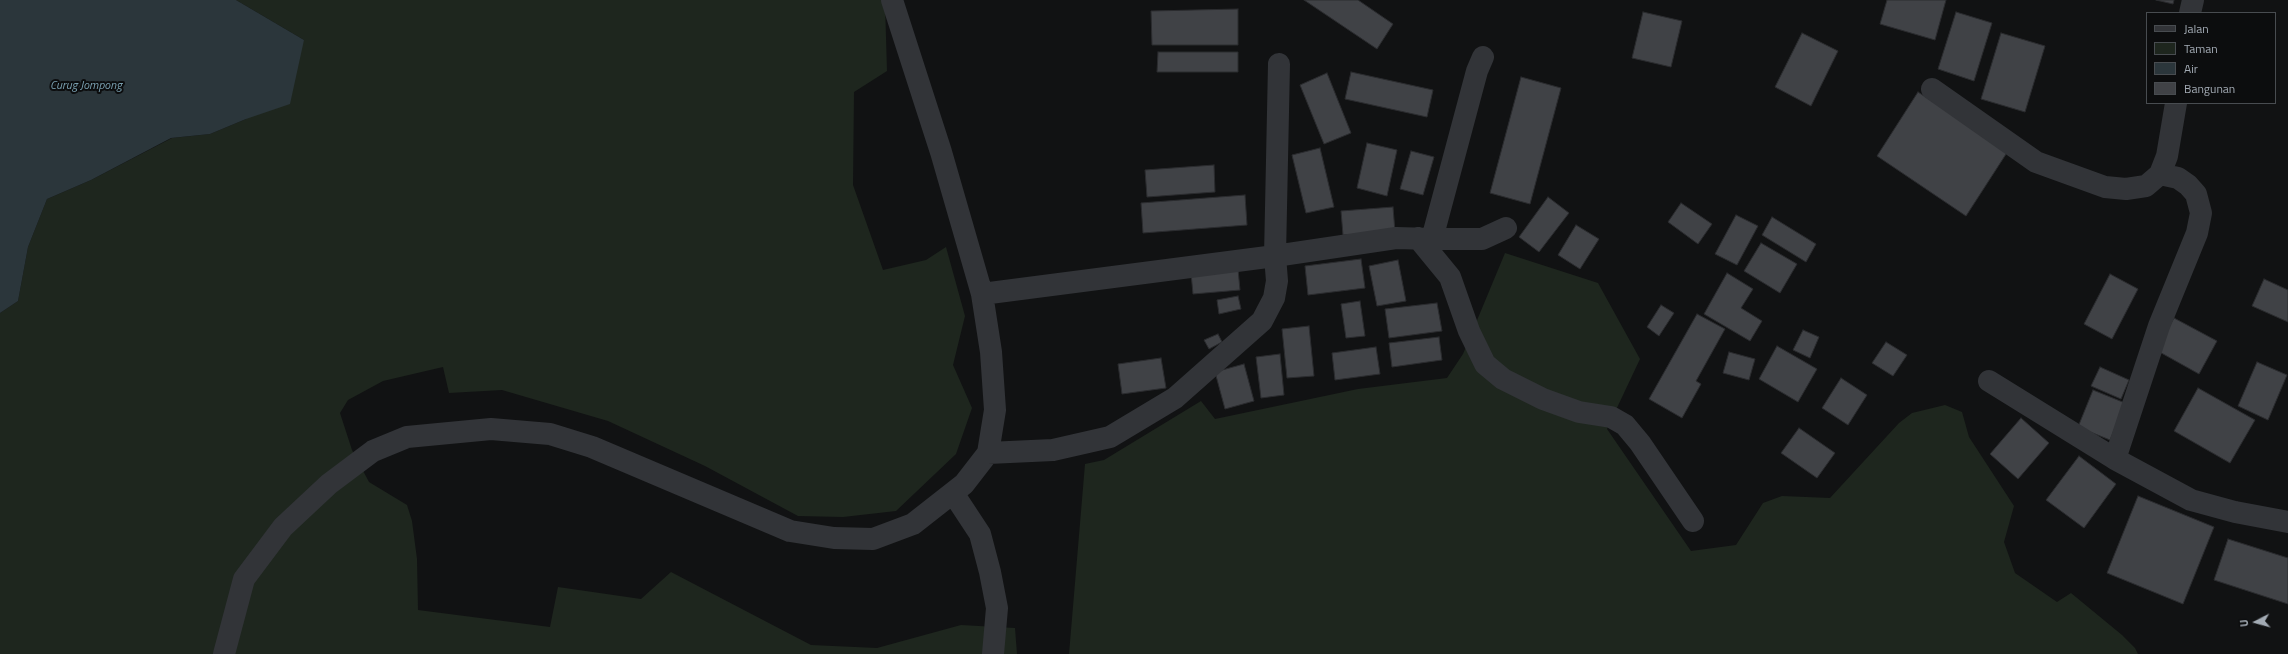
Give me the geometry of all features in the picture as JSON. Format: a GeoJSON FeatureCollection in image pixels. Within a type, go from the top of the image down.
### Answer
{"type":"FeatureCollection","features":[{"type":"Feature","properties":{"kind":"street"},"geometry":{"type":"LineString","coordinates":[[224,654],[244,578],[282,527],[329,484],[372,452],[407,437],[491,429],[550,434],[592,447],[790,531],[834,538],[873,539],[913,524],[964,484],[988,453],[995,410],[992,352],[982,294],[941,152],[892,0]]}},
{"type":"Feature","properties":{"kind":"street"},"geometry":{"type":"LineString","coordinates":[[2190,12],[2193,0]]}},
{"type":"Feature","properties":{"kind":"street"},"geometry":{"type":"LineString","coordinates":[[1483,57],[1477,71],[1425,238],[1450,277],[1469,331],[1485,364],[1503,378],[1543,399],[1579,412],[1611,417],[1625,425],[1640,443],[1693,520]]}},
{"type":"Feature","properties":{"kind":"street"},"geometry":{"type":"LineString","coordinates":[[988,453],[1053,450],[1110,437],[1175,398],[1262,320],[1274,298],[1277,281],[1275,256],[1279,64]]}},
{"type":"Feature","properties":{"kind":"street"},"geometry":{"type":"LineString","coordinates":[[1932,89],[2036,162],[2105,187],[2126,189],[2146,186],[2160,174],[2168,156],[2176,104]]}},
{"type":"Feature","properties":{"kind":"street"},"geometry":{"type":"LineString","coordinates":[[2115,459],[2159,326],[2197,233],[2201,213],[2196,194],[2188,184],[2178,178],[2160,174]]}},
{"type":"Feature","properties":{"kind":"street"},"geometry":{"type":"LineString","coordinates":[[982,294],[1275,256],[1396,238],[1482,239],[1506,228]]}},
{"type":"Feature","properties":{"kind":"street"},"geometry":{"type":"LineString","coordinates":[[1988,381],[2115,459],[2191,500],[2235,512],[2288,522]]}},
{"type":"Feature","properties":{"kind":"street"},"geometry":{"type":"LineString","coordinates":[[953,493],[980,534],[990,572],[997,608],[993,654]]}},
{"type":"Feature","properties":{"kind":"green space"},"geometry":{"type":"Polygon","coordinates":[[[236,0],[883,0],[885,3],[887,71],[854,92],[853,185],[883,270],[926,260],[946,247],[965,316],[953,365],[972,408],[956,454],[896,511],[843,517],[798,516],[705,466],[608,421],[502,390],[449,393],[443,367],[383,381],[348,400],[340,413],[352,450],[369,482],[407,505],[412,521],[417,559],[418,610],[550,627],[558,587],[641,599],[671,572],[811,645],[877,648],[961,625],[1015,628],[1017,654],[0,654],[0,313],[18,301],[28,247],[47,199],[91,180],[172,138],[210,134],[246,119],[304,40],[236,0]]]}},
{"type":"Feature","properties":{"kind":"green space"},"geometry":{"type":"Polygon","coordinates":[[[1505,253],[1598,283],[1640,359],[1607,429],[1691,551],[1736,545],[1763,503],[1782,496],[1830,498],[1899,423],[1912,413],[1945,405],[1962,412],[1969,437],[2014,506],[2004,542],[2015,573],[2057,602],[2071,593],[2122,635],[2135,648],[2138,654],[1069,654],[1085,464],[1104,460],[1201,401],[1215,419],[1358,389],[1447,378],[1463,354],[1505,253]]]}},
{"type":"Feature","properties":{"kind":"water","name":"Curug Jompong"},"geometry":{"type":"Polygon","coordinates":[[[0,0],[236,0],[304,40],[290,104],[246,119],[210,134],[171,138],[91,180],[47,199],[28,247],[18,301],[0,313],[0,0]]]}},
{"type":"Feature","properties":{"kind":"building"},"geometry":{"type":"Polygon","coordinates":[[[1304,0],[1358,0],[1393,24],[1377,49],[1304,0]]]}},
{"type":"Feature","properties":{"kind":"building"},"geometry":{"type":"Polygon","coordinates":[[[1887,0],[1946,0],[1935,40],[1880,24],[1887,0]]]}},
{"type":"Feature","properties":{"kind":"building"},"geometry":{"type":"Polygon","coordinates":[[[2156,0],[2174,0],[2173,4],[2156,0]]]}},
{"type":"Feature","properties":{"kind":"building"},"geometry":{"type":"Polygon","coordinates":[[[1238,9],[1238,45],[1152,45],[1151,11],[1238,9]]]}},
{"type":"Feature","properties":{"kind":"building"},"geometry":{"type":"Polygon","coordinates":[[[1643,12],[1682,21],[1671,67],[1632,58],[1643,12]]]}},
{"type":"Feature","properties":{"kind":"building"},"geometry":{"type":"Polygon","coordinates":[[[1956,12],[1992,23],[1974,81],[1938,69],[1956,12]]]}},
{"type":"Feature","properties":{"kind":"building"},"geometry":{"type":"Polygon","coordinates":[[[1802,33],[1838,51],[1811,106],[1775,87],[1802,33]]]}},
{"type":"Feature","properties":{"kind":"building"},"geometry":{"type":"Polygon","coordinates":[[[2001,33],[2045,46],[2025,112],[1981,99],[2001,33]]]}},
{"type":"Feature","properties":{"kind":"building"},"geometry":{"type":"Polygon","coordinates":[[[1158,52],[1238,52],[1238,72],[1157,72],[1158,52]]]}},
{"type":"Feature","properties":{"kind":"building"},"geometry":{"type":"Polygon","coordinates":[[[1351,72],[1433,90],[1427,117],[1345,99],[1351,72]]]}},
{"type":"Feature","properties":{"kind":"building"},"geometry":{"type":"Polygon","coordinates":[[[1327,73],[1351,133],[1324,144],[1300,85],[1327,73]]]}},
{"type":"Feature","properties":{"kind":"building"},"geometry":{"type":"Polygon","coordinates":[[[1521,77],[1561,88],[1530,204],[1490,193],[1521,77]]]}},
{"type":"Feature","properties":{"kind":"building"},"geometry":{"type":"Polygon","coordinates":[[[1918,92],[2008,151],[1966,216],[1877,156],[1918,92]]]}},
{"type":"Feature","properties":{"kind":"building"},"geometry":{"type":"Polygon","coordinates":[[[1367,143],[1397,150],[1387,196],[1357,188],[1367,143]]]}},
{"type":"Feature","properties":{"kind":"building"},"geometry":{"type":"Polygon","coordinates":[[[1320,148],[1334,207],[1306,213],[1292,155],[1320,148]]]}},
{"type":"Feature","properties":{"kind":"building"},"geometry":{"type":"Polygon","coordinates":[[[1411,151],[1434,157],[1423,195],[1400,189],[1411,151]]]}},
{"type":"Feature","properties":{"kind":"building"},"geometry":{"type":"Polygon","coordinates":[[[1214,165],[1215,192],[1147,197],[1145,170],[1214,165]]]}},
{"type":"Feature","properties":{"kind":"building"},"geometry":{"type":"Polygon","coordinates":[[[1245,195],[1247,225],[1143,233],[1141,203],[1245,195]]]}},
{"type":"Feature","properties":{"kind":"building"},"geometry":{"type":"Polygon","coordinates":[[[1548,197],[1569,213],[1539,252],[1519,237],[1548,197]]]}},
{"type":"Feature","properties":{"kind":"building"},"geometry":{"type":"Polygon","coordinates":[[[1681,203],[1712,224],[1698,244],[1668,222],[1681,203]]]}},
{"type":"Feature","properties":{"kind":"building"},"geometry":{"type":"Polygon","coordinates":[[[1393,207],[1395,232],[1343,235],[1341,211],[1393,207]]]}},
{"type":"Feature","properties":{"kind":"building"},"geometry":{"type":"Polygon","coordinates":[[[1736,215],[1758,226],[1737,265],[1715,254],[1736,215]]]}},
{"type":"Feature","properties":{"kind":"building"},"geometry":{"type":"Polygon","coordinates":[[[1772,217],[1816,244],[1806,262],[1762,235],[1772,217]]]}},
{"type":"Feature","properties":{"kind":"building"},"geometry":{"type":"Polygon","coordinates":[[[1576,225],[1599,239],[1580,269],[1558,255],[1576,225]]]}},
{"type":"Feature","properties":{"kind":"building"},"geometry":{"type":"Polygon","coordinates":[[[1761,243],[1797,264],[1780,293],[1744,271],[1761,243]]]}},
{"type":"Feature","properties":{"kind":"building"},"geometry":{"type":"Polygon","coordinates":[[[1361,259],[1365,288],[1308,295],[1305,266],[1361,259]]]}},
{"type":"Feature","properties":{"kind":"building"},"geometry":{"type":"Polygon","coordinates":[[[1398,260],[1406,301],[1377,306],[1369,266],[1398,260]]]}},
{"type":"Feature","properties":{"kind":"building"},"geometry":{"type":"Polygon","coordinates":[[[1238,269],[1240,290],[1193,294],[1191,273],[1238,269]]]}},
{"type":"Feature","properties":{"kind":"building"},"geometry":{"type":"Polygon","coordinates":[[[1727,273],[1753,289],[1741,308],[1762,321],[1750,341],[1704,314],[1727,273]]]}},
{"type":"Feature","properties":{"kind":"building"},"geometry":{"type":"Polygon","coordinates":[[[2110,274],[2138,289],[2112,339],[2084,324],[2110,274]]]}},
{"type":"Feature","properties":{"kind":"building"},"geometry":{"type":"Polygon","coordinates":[[[2264,279],[2288,290],[2288,322],[2252,306],[2264,279]]]}},
{"type":"Feature","properties":{"kind":"building"},"geometry":{"type":"Polygon","coordinates":[[[1238,296],[1241,309],[1219,314],[1217,300],[1238,296]]]}},
{"type":"Feature","properties":{"kind":"building"},"geometry":{"type":"Polygon","coordinates":[[[1360,301],[1365,336],[1346,338],[1341,304],[1360,301]]]}},
{"type":"Feature","properties":{"kind":"building"},"geometry":{"type":"Polygon","coordinates":[[[1437,303],[1442,331],[1389,338],[1385,309],[1437,303]]]}},
{"type":"Feature","properties":{"kind":"building"},"geometry":{"type":"Polygon","coordinates":[[[1661,305],[1674,313],[1659,336],[1647,327],[1661,305]]]}},
{"type":"Feature","properties":{"kind":"building"},"geometry":{"type":"Polygon","coordinates":[[[1697,314],[1725,329],[1696,381],[1701,384],[1682,418],[1649,399],[1697,314]]]}},
{"type":"Feature","properties":{"kind":"building"},"geometry":{"type":"Polygon","coordinates":[[[2174,318],[2217,341],[2199,374],[2156,350],[2174,318]]]}},
{"type":"Feature","properties":{"kind":"building"},"geometry":{"type":"Polygon","coordinates":[[[1309,326],[1314,376],[1287,378],[1282,329],[1309,326]]]}},
{"type":"Feature","properties":{"kind":"building"},"geometry":{"type":"Polygon","coordinates":[[[1803,330],[1819,337],[1810,358],[1793,350],[1803,330]]]}},
{"type":"Feature","properties":{"kind":"building"},"geometry":{"type":"Polygon","coordinates":[[[1218,334],[1222,342],[1209,349],[1204,340],[1218,334]]]}},
{"type":"Feature","properties":{"kind":"building"},"geometry":{"type":"Polygon","coordinates":[[[1439,337],[1442,360],[1392,367],[1389,343],[1439,337]]]}},
{"type":"Feature","properties":{"kind":"building"},"geometry":{"type":"Polygon","coordinates":[[[1886,342],[1907,355],[1893,376],[1872,363],[1886,342]]]}},
{"type":"Feature","properties":{"kind":"building"},"geometry":{"type":"Polygon","coordinates":[[[1777,346],[1817,369],[1798,402],[1759,379],[1777,346]]]}},
{"type":"Feature","properties":{"kind":"building"},"geometry":{"type":"Polygon","coordinates":[[[1376,347],[1380,374],[1335,380],[1332,353],[1376,347]]]}},
{"type":"Feature","properties":{"kind":"building"},"geometry":{"type":"Polygon","coordinates":[[[1729,352],[1755,359],[1749,380],[1723,373],[1729,352]]]}},
{"type":"Feature","properties":{"kind":"building"},"geometry":{"type":"Polygon","coordinates":[[[1280,354],[1284,395],[1261,398],[1256,357],[1280,354]]]}},
{"type":"Feature","properties":{"kind":"building"},"geometry":{"type":"Polygon","coordinates":[[[1161,358],[1166,388],[1122,394],[1118,364],[1161,358]]]}},
{"type":"Feature","properties":{"kind":"building"},"geometry":{"type":"Polygon","coordinates":[[[2257,362],[2287,375],[2268,420],[2238,406],[2257,362]]]}},
{"type":"Feature","properties":{"kind":"building"},"geometry":{"type":"Polygon","coordinates":[[[1244,364],[1254,401],[1225,409],[1215,372],[1244,364]]]}},
{"type":"Feature","properties":{"kind":"building"},"geometry":{"type":"Polygon","coordinates":[[[2100,367],[2129,380],[2121,399],[2091,386],[2100,367]]]}},
{"type":"Feature","properties":{"kind":"building"},"geometry":{"type":"Polygon","coordinates":[[[1841,378],[1867,395],[1848,425],[1822,408],[1841,378]]]}},
{"type":"Feature","properties":{"kind":"building"},"geometry":{"type":"Polygon","coordinates":[[[2198,388],[2255,420],[2230,463],[2174,431],[2198,388]]]}},
{"type":"Feature","properties":{"kind":"building"},"geometry":{"type":"Polygon","coordinates":[[[2093,390],[2125,403],[2110,440],[2078,427],[2093,390]]]}},
{"type":"Feature","properties":{"kind":"building"},"geometry":{"type":"Polygon","coordinates":[[[2021,418],[2049,443],[2018,479],[1990,454],[2021,418]]]}},
{"type":"Feature","properties":{"kind":"building"},"geometry":{"type":"Polygon","coordinates":[[[1799,428],[1835,453],[1817,478],[1781,453],[1799,428]]]}},
{"type":"Feature","properties":{"kind":"building"},"geometry":{"type":"Polygon","coordinates":[[[2079,456],[2116,484],[2084,528],[2046,500],[2079,456]]]}},
{"type":"Feature","properties":{"kind":"building"},"geometry":{"type":"Polygon","coordinates":[[[2138,496],[2214,527],[2183,604],[2107,573],[2138,496]]]}},
{"type":"Feature","properties":{"kind":"building"},"geometry":{"type":"Polygon","coordinates":[[[2228,539],[2288,558],[2288,604],[2214,580],[2228,539]]]}}]}
